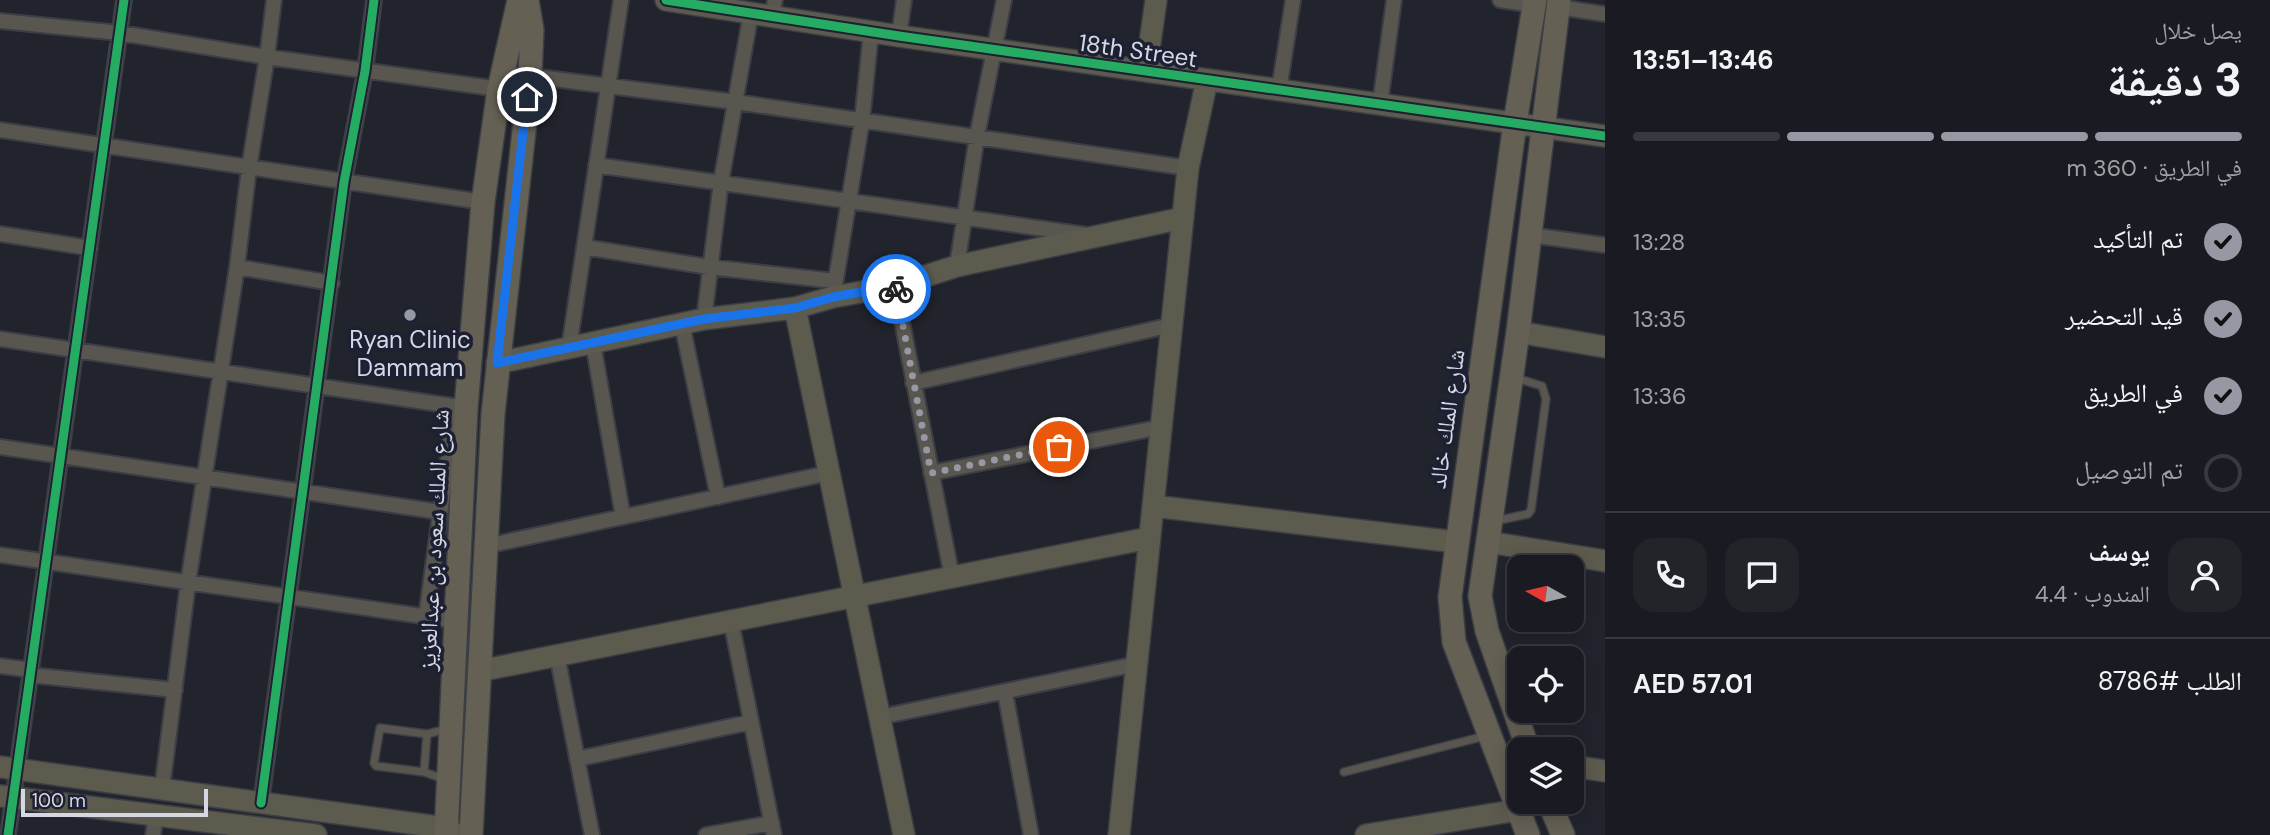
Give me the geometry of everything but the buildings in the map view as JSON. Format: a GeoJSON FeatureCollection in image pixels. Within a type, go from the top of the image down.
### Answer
{"type":"FeatureCollection","features":[{"type":"Feature","properties":{"kind":"main road","name":"شارع الملك سعود بن عبدالعزيز"},"geometry":{"type":"LineString","coordinates":[[450,833],[448,781],[456,621],[461,407],[483,202],[499,89],[519,0]]}},
{"type":"Feature","properties":{"kind":"main road"},"geometry":{"type":"LineString","coordinates":[[471,835],[497,363],[530,76],[532,30],[527,0]]}},
{"type":"Feature","properties":{"kind":"main road","name":"شارع الملك خالد"},"geometry":{"type":"LineString","coordinates":[[1507,782],[1454,642],[1450,597],[1534,3]]}},
{"type":"Feature","properties":{"kind":"main road"},"geometry":{"type":"LineString","coordinates":[[1524,737],[1487,631],[1480,596],[1545,128],[1558,3]]}},
{"type":"Feature","properties":{"kind":"main road","name":"شارع الملك خالد"},"geometry":{"type":"LineString","coordinates":[[1520,814],[1528,835]]}},
{"type":"Feature","properties":{"kind":"main road"},"geometry":{"type":"LineString","coordinates":[[1554,814],[1563,835]]}},
{"type":"Feature","properties":{"kind":"street"},"geometry":{"type":"LineString","coordinates":[[8,835],[8,768],[31,673],[124,0]]}},
{"type":"Feature","properties":{"kind":"street"},"geometry":{"type":"LineString","coordinates":[[162,789],[188,583],[237,267],[274,0]]}},
{"type":"Feature","properties":{"kind":"street"},"geometry":{"type":"LineString","coordinates":[[261,803],[344,182],[365,71],[374,0]]}},
{"type":"Feature","properties":{"kind":"street"},"geometry":{"type":"LineString","coordinates":[[569,348],[621,0]]}},
{"type":"Feature","properties":{"kind":"street","name":"18th Street"},"geometry":{"type":"LineString","coordinates":[[666,0],[766,9],[871,32],[1605,136]]}},
{"type":"Feature","properties":{"kind":"street"},"geometry":{"type":"LineString","coordinates":[[899,36],[904,0]]}},
{"type":"Feature","properties":{"kind":"street"},"geometry":{"type":"LineString","coordinates":[[957,266],[977,136],[1004,0]]}},
{"type":"Feature","properties":{"kind":"street"},"geometry":{"type":"LineString","coordinates":[[1146,71],[1156,0]]}},
{"type":"Feature","properties":{"kind":"street"},"geometry":{"type":"LineString","coordinates":[[1279,90],[1293,0]]}},
{"type":"Feature","properties":{"kind":"street"},"geometry":{"type":"LineString","coordinates":[[1380,104],[1394,0]]}},
{"type":"Feature","properties":{"kind":"street"},"geometry":{"type":"LineString","coordinates":[[1500,0],[1534,3]]}},
{"type":"Feature","properties":{"kind":"street"},"geometry":{"type":"LineString","coordinates":[[1558,3],[1605,15]]}},
{"type":"Feature","properties":{"kind":"street"},"geometry":{"type":"LineString","coordinates":[[704,319],[721,182],[736,102],[766,9]]}},
{"type":"Feature","properties":{"kind":"street"},"geometry":{"type":"LineString","coordinates":[[0,21],[120,33],[267,57],[499,89]]}},
{"type":"Feature","properties":{"kind":"street"},"geometry":{"type":"LineString","coordinates":[[834,289],[862,121],[871,32]]}},
{"type":"Feature","properties":{"kind":"street"},"geometry":{"type":"LineString","coordinates":[[530,76],[736,102],[1188,168]]}},
{"type":"Feature","properties":{"kind":"street"},"geometry":{"type":"LineString","coordinates":[[1119,835],[1188,168],[1207,80]]}},
{"type":"Feature","properties":{"kind":"street"},"geometry":{"type":"LineString","coordinates":[[0,130],[483,202]]}},
{"type":"Feature","properties":{"kind":"street"},"geometry":{"type":"LineString","coordinates":[[596,164],[1098,236]]}},
{"type":"Feature","properties":{"kind":"street"},"geometry":{"type":"LineString","coordinates":[[584,247],[834,289],[895,286],[957,266],[1183,218]]}},
{"type":"Feature","properties":{"kind":"street"},"geometry":{"type":"LineString","coordinates":[[0,234],[90,247]]}},
{"type":"Feature","properties":{"kind":"street"},"geometry":{"type":"LineString","coordinates":[[1530,235],[1605,245]]}},
{"type":"Feature","properties":{"kind":"street"},"geometry":{"type":"LineString","coordinates":[[237,267],[332,283]]}},
{"type":"Feature","properties":{"kind":"street"},"geometry":{"type":"LineString","coordinates":[[895,286],[952,577]]}},
{"type":"Feature","properties":{"kind":"street"},"geometry":{"type":"LineString","coordinates":[[497,363],[704,319],[795,308],[834,289]]}},
{"type":"Feature","properties":{"kind":"street"},"geometry":{"type":"LineString","coordinates":[[795,308],[904,835]]}},
{"type":"Feature","properties":{"kind":"street"},"geometry":{"type":"LineString","coordinates":[[682,324],[718,497]]}},
{"type":"Feature","properties":{"kind":"street"},"geometry":{"type":"LineString","coordinates":[[913,383],[1172,325]]}},
{"type":"Feature","properties":{"kind":"street"},"geometry":{"type":"LineString","coordinates":[[1518,332],[1605,347]]}},
{"type":"Feature","properties":{"kind":"street"},"geometry":{"type":"LineString","coordinates":[[0,340],[461,407],[440,512],[426,617]]}},
{"type":"Feature","properties":{"kind":"street"},"geometry":{"type":"LineString","coordinates":[[593,342],[624,517]]}},
{"type":"Feature","properties":{"kind":"street"},"geometry":{"type":"LineString","coordinates":[[931,473],[1161,427]]}},
{"type":"Feature","properties":{"kind":"street"},"geometry":{"type":"LineString","coordinates":[[0,447],[440,512]]}},
{"type":"Feature","properties":{"kind":"street"},"geometry":{"type":"LineString","coordinates":[[486,546],[829,473]]}},
{"type":"Feature","properties":{"kind":"street"},"geometry":{"type":"LineString","coordinates":[[1153,506],[1456,541]]}},
{"type":"Feature","properties":{"kind":"street"},"geometry":{"type":"LineString","coordinates":[[1490,532],[1605,561]]}},
{"type":"Feature","properties":{"kind":"street"},"geometry":{"type":"LineString","coordinates":[[480,671],[1149,538]]}},
{"type":"Feature","properties":{"kind":"street"},"geometry":{"type":"LineString","coordinates":[[0,555],[456,621]]}},
{"type":"Feature","properties":{"kind":"street"},"geometry":{"type":"LineString","coordinates":[[706,835],[773,829],[731,621]]}},
{"type":"Feature","properties":{"kind":"street"},"geometry":{"type":"LineString","coordinates":[[556,655],[592,835]]}},
{"type":"Feature","properties":{"kind":"street"},"geometry":{"type":"LineString","coordinates":[[880,718],[1137,664]]}},
{"type":"Feature","properties":{"kind":"street"},"geometry":{"type":"LineString","coordinates":[[0,666],[31,673],[175,690]]}},
{"type":"Feature","properties":{"kind":"street"},"geometry":{"type":"LineString","coordinates":[[1005,691],[1031,835]]}},
{"type":"Feature","properties":{"kind":"street"},"geometry":{"type":"LineString","coordinates":[[577,759],[751,722]]}},
{"type":"Feature","properties":{"kind":"street"},"geometry":{"type":"LineString","coordinates":[[8,768],[261,803],[450,833]]}},
{"type":"Feature","properties":{"kind":"street"},"geometry":{"type":"LineString","coordinates":[[1584,768],[1605,771]]}},
{"type":"Feature","properties":{"kind":"street"},"geometry":{"type":"LineString","coordinates":[[6,797],[155,825],[316,835]]}},
{"type":"Feature","properties":{"kind":"street"},"geometry":{"type":"LineString","coordinates":[[1366,835],[1507,812]]}},
{"type":"Feature","properties":{"kind":"lane"},"geometry":{"type":"LineString","coordinates":[[1490,532],[1528,514],[1531,510],[1546,398],[1542,386],[1512,376]]}},
{"type":"Feature","properties":{"kind":"lane"},"geometry":{"type":"LineString","coordinates":[[448,781],[424,772],[374,764],[380,728],[427,734],[451,728]]}},
{"type":"Feature","properties":{"kind":"lane"},"geometry":{"type":"LineString","coordinates":[[424,772],[427,734]]}},
{"type":"Feature","properties":{"kind":"lane"},"geometry":{"type":"LineString","coordinates":[[1343,772],[1489,735]]}},
{"type":"Feature","properties":{"kind":"cycle path"},"geometry":{"type":"LineString","coordinates":[[8,835],[124,0]]}},
{"type":"Feature","properties":{"kind":"cycle path"},"geometry":{"type":"LineString","coordinates":[[261,803],[344,182],[365,71],[374,0]]}},
{"type":"Feature","properties":{"kind":"cycle path"},"geometry":{"type":"LineString","coordinates":[[666,0],[899,36],[1605,136]]}},
{"type":"Feature","properties":{"kind":"way so far"},"geometry":{"type":"LineString","coordinates":[[896,289],[931,473],[1059,447]]}},
{"type":"Feature","properties":{"kind":"place","name":"Ryan Clinic Dammam"},"geometry":{"type":"Point","coordinates":[410,315]}},
{"type":"Feature","properties":{"kind":"route"},"geometry":{"type":"LineString","coordinates":[[527,97],[497,363],[704,319],[795,308],[833,297],[895,286],[896,289]]}}]}
